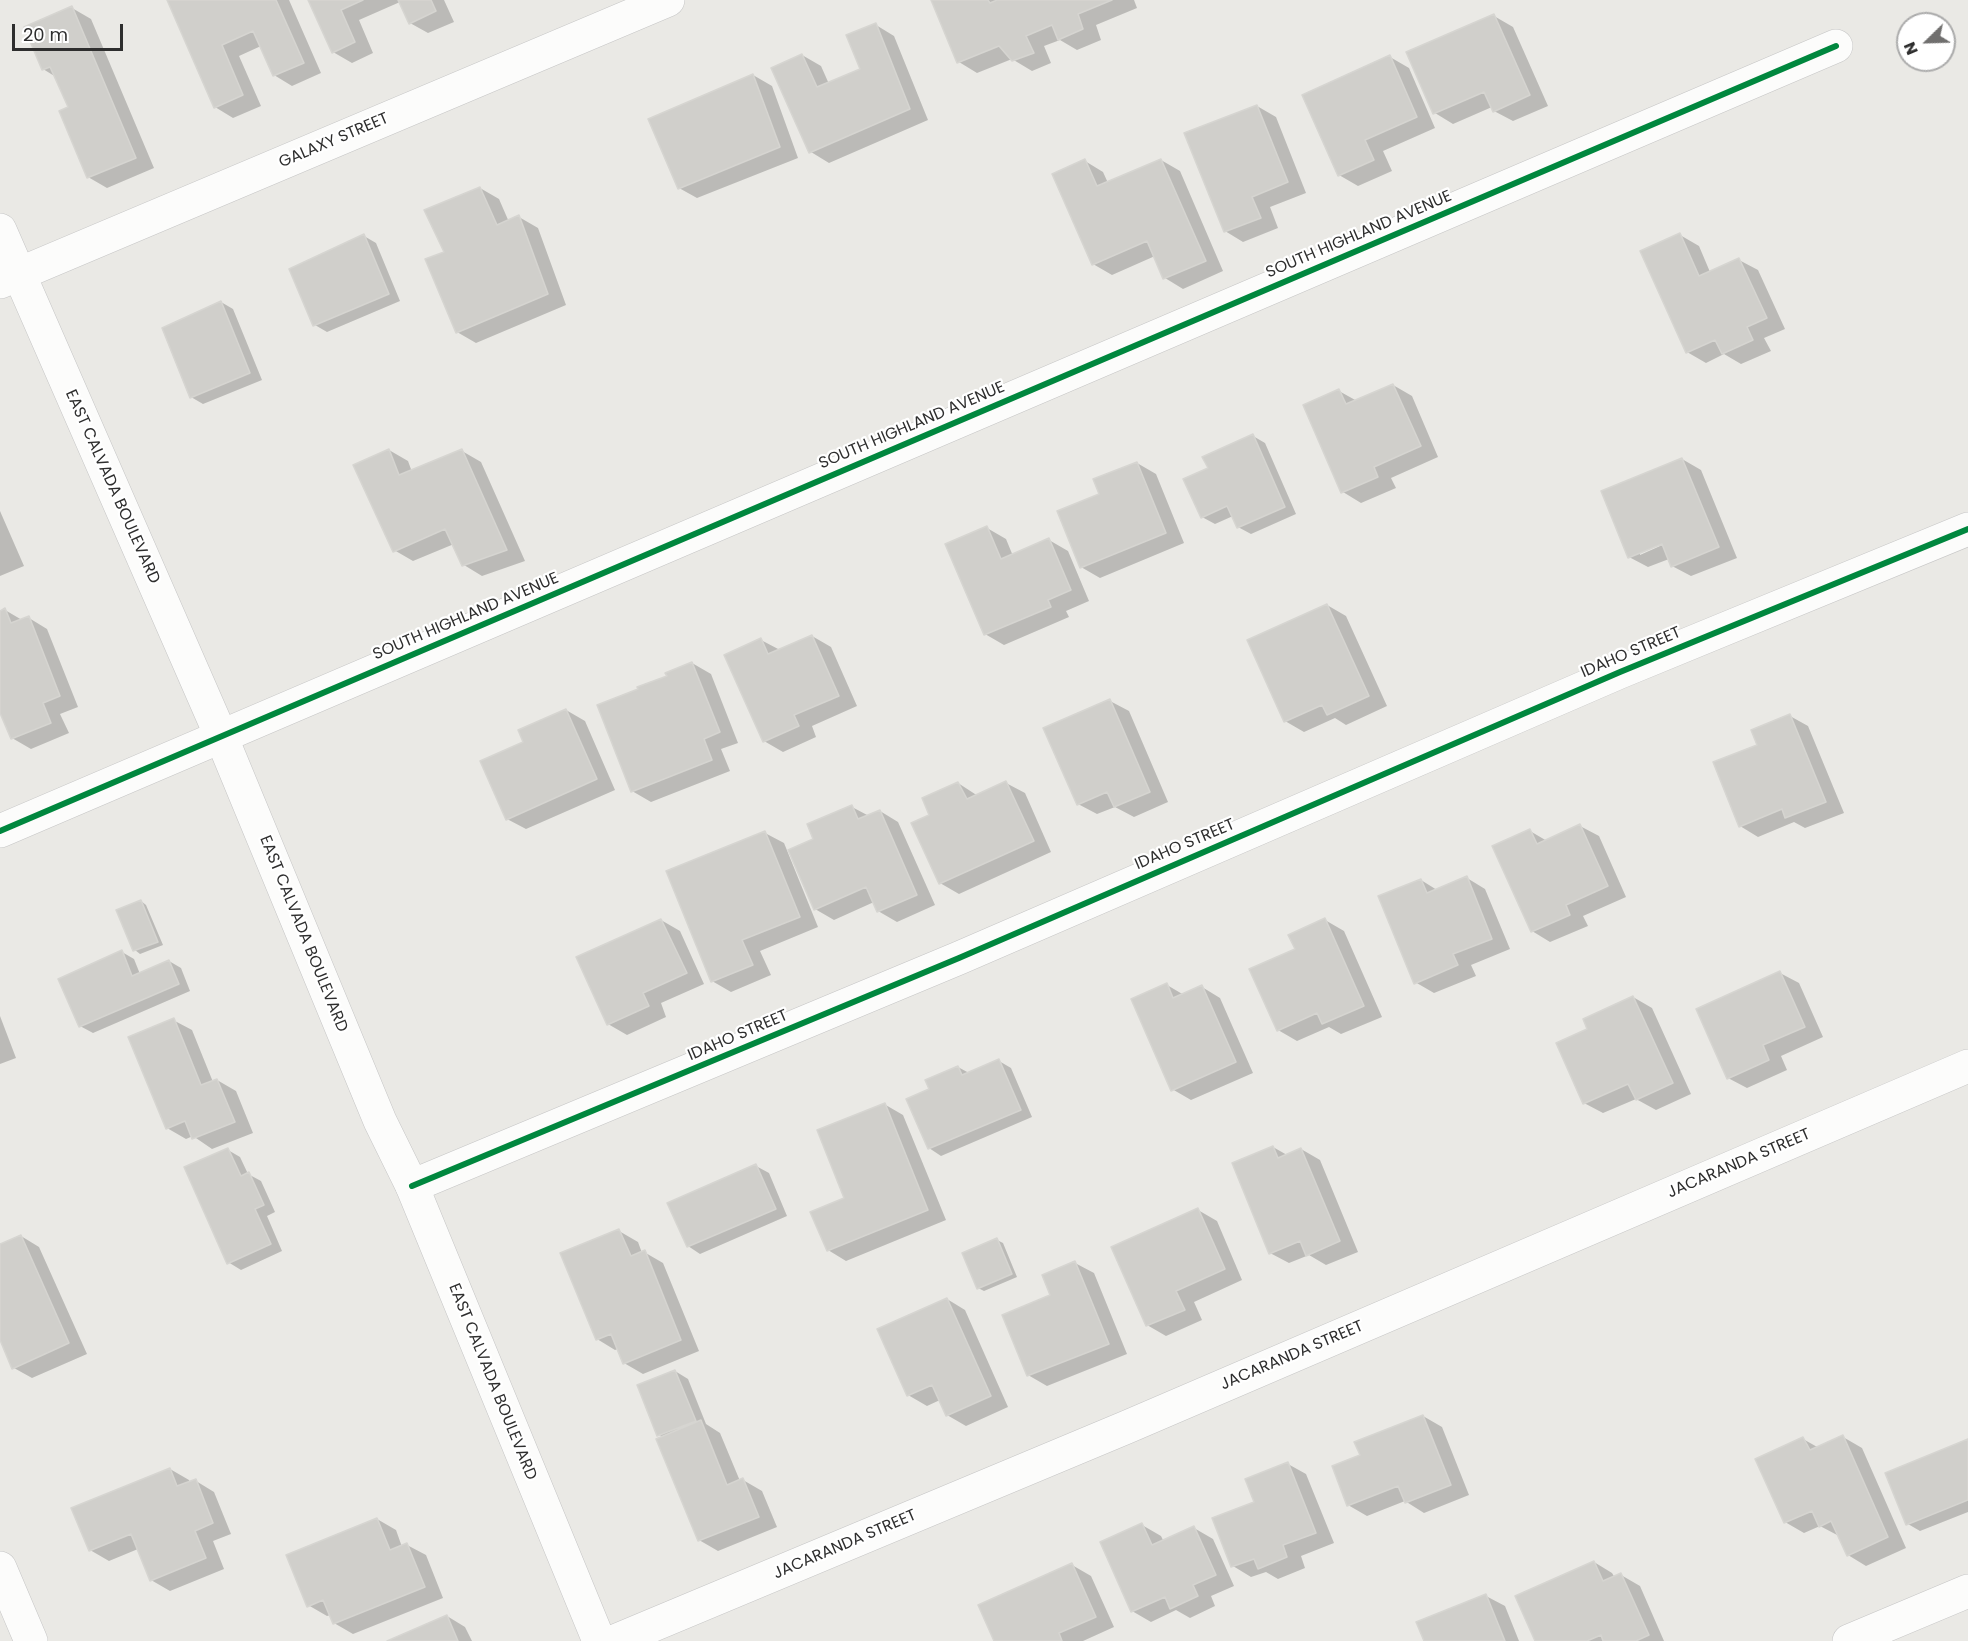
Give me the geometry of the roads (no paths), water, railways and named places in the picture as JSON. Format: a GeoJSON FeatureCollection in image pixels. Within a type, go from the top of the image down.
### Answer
{"type":"FeatureCollection","features":[{"type":"Feature","properties":{"kind":"street","name":"GALAXY STREET"},"geometry":{"type":"LineString","coordinates":[[9,278],[668,0]]}},
{"type":"Feature","properties":{"kind":"street","name":"SOUTH HIGHLAND AVENUE"},"geometry":{"type":"LineString","coordinates":[[0,831],[1836,46]]}},
{"type":"Feature","properties":{"kind":"street","name":"EAST CALVADA BOULEVARD"},"geometry":{"type":"LineString","coordinates":[[0,230],[9,278],[221,736],[376,1110],[412,1186],[599,1641]]}},
{"type":"Feature","properties":{"kind":"street","name":"IDAHO STREET"},"geometry":{"type":"LineString","coordinates":[[412,1186],[959,958],[1620,672],[1968,529]]}},
{"type":"Feature","properties":{"kind":"street","name":"JACARANDA STREET"},"geometry":{"type":"LineString","coordinates":[[615,1641],[1149,1418],[1968,1066]]}},
{"type":"Feature","properties":{"kind":"street"},"geometry":{"type":"LineString","coordinates":[[0,1568],[31,1641]]}},
{"type":"Feature","properties":{"kind":"street"},"geometry":{"type":"LineString","coordinates":[[1849,1641],[1968,1591]]}}]}
